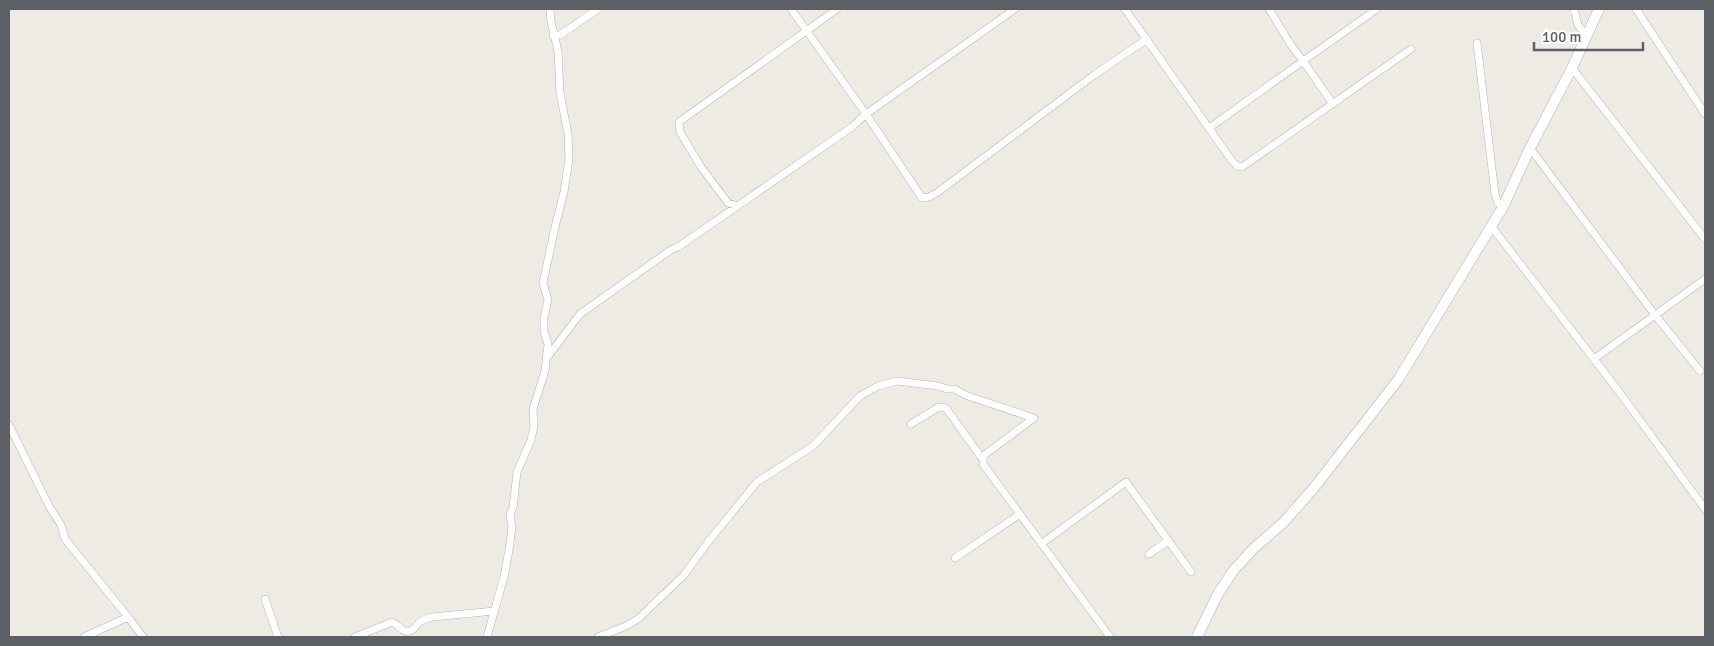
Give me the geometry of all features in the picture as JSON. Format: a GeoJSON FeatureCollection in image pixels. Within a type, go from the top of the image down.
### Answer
{"type":"FeatureCollection","features":[{"type":"Feature","properties":{"kind":"street"},"geometry":{"type":"LineString","coordinates":[[487,637],[504,577],[509,550],[512,527],[510,514],[513,508],[517,472],[531,440],[534,426],[533,409],[545,370],[548,344],[544,332],[544,318],[548,300],[543,283],[564,192],[568,159],[568,134],[560,94],[558,51],[553,35],[550,9]]}},
{"type":"Feature","properties":{"kind":"street"},"geometry":{"type":"LineString","coordinates":[[553,35],[560,34],[598,9]]}},
{"type":"Feature","properties":{"kind":"street"},"geometry":{"type":"LineString","coordinates":[[791,9],[866,114],[922,198],[938,192],[1087,81],[1148,39]]}},
{"type":"Feature","properties":{"kind":"street"},"geometry":{"type":"LineString","coordinates":[[738,206],[728,202],[701,167],[680,132],[679,122],[837,9]]}},
{"type":"Feature","properties":{"kind":"street"},"geometry":{"type":"LineString","coordinates":[[547,357],[580,314],[852,127],[866,114],[1015,9]]}},
{"type":"Feature","properties":{"kind":"street"},"geometry":{"type":"LineString","coordinates":[[1126,9],[1232,161],[1237,166],[1242,167],[1411,49]]}},
{"type":"Feature","properties":{"kind":"street"},"geometry":{"type":"LineString","coordinates":[[1269,9],[1291,45],[1334,104]]}},
{"type":"Feature","properties":{"kind":"street"},"geometry":{"type":"LineString","coordinates":[[1209,128],[1377,9]]}},
{"type":"Feature","properties":{"kind":"street"},"geometry":{"type":"LineString","coordinates":[[1574,9],[1578,25],[1587,36]]}},
{"type":"Feature","properties":{"kind":"street"},"geometry":{"type":"LineString","coordinates":[[1196,637],[1218,594],[1233,571],[1254,548],[1289,516],[1313,489],[1398,380],[1503,207],[1599,9]]}},
{"type":"Feature","properties":{"kind":"street"},"geometry":{"type":"LineString","coordinates":[[1636,9],[1705,114]]}},
{"type":"Feature","properties":{"kind":"street"},"geometry":{"type":"LineString","coordinates":[[1477,43],[1495,194],[1498,203],[1503,207]]}},
{"type":"Feature","properties":{"kind":"street"},"geometry":{"type":"LineString","coordinates":[[1572,68],[1705,239]]}},
{"type":"Feature","properties":{"kind":"street"},"geometry":{"type":"LineString","coordinates":[[1530,148],[1655,315],[1700,371]]}},
{"type":"Feature","properties":{"kind":"street"},"geometry":{"type":"LineString","coordinates":[[1491,226],[1594,359],[1705,509]]}},
{"type":"Feature","properties":{"kind":"street"},"geometry":{"type":"LineString","coordinates":[[1594,359],[1705,279]]}},
{"type":"Feature","properties":{"kind":"street"},"geometry":{"type":"LineString","coordinates":[[598,637],[638,620],[684,575],[757,482],[812,446],[860,396],[878,386],[897,381],[955,389],[965,395],[1034,418],[983,456],[983,460]]}},
{"type":"Feature","properties":{"kind":"street"},"geometry":{"type":"LineString","coordinates":[[911,424],[939,407],[946,408],[983,460],[983,464],[1110,637]]}},
{"type":"Feature","properties":{"kind":"street"},"geometry":{"type":"LineString","coordinates":[[9,425],[49,506],[61,525],[65,538],[143,637]]}},
{"type":"Feature","properties":{"kind":"street"},"geometry":{"type":"LineString","coordinates":[[1041,544],[1126,482],[1191,572]]}},
{"type":"Feature","properties":{"kind":"street"},"geometry":{"type":"LineString","coordinates":[[955,558],[1020,514]]}},
{"type":"Feature","properties":{"kind":"street"},"geometry":{"type":"LineString","coordinates":[[1149,554],[1168,540]]}},
{"type":"Feature","properties":{"kind":"street"},"geometry":{"type":"LineString","coordinates":[[265,599],[275,636]]}},
{"type":"Feature","properties":{"kind":"street"},"geometry":{"type":"LineString","coordinates":[[356,637],[392,622],[408,632],[414,630],[417,624],[424,619],[432,617],[495,611]]}},
{"type":"Feature","properties":{"kind":"street"},"geometry":{"type":"LineString","coordinates":[[84,637],[128,618]]}}]}
